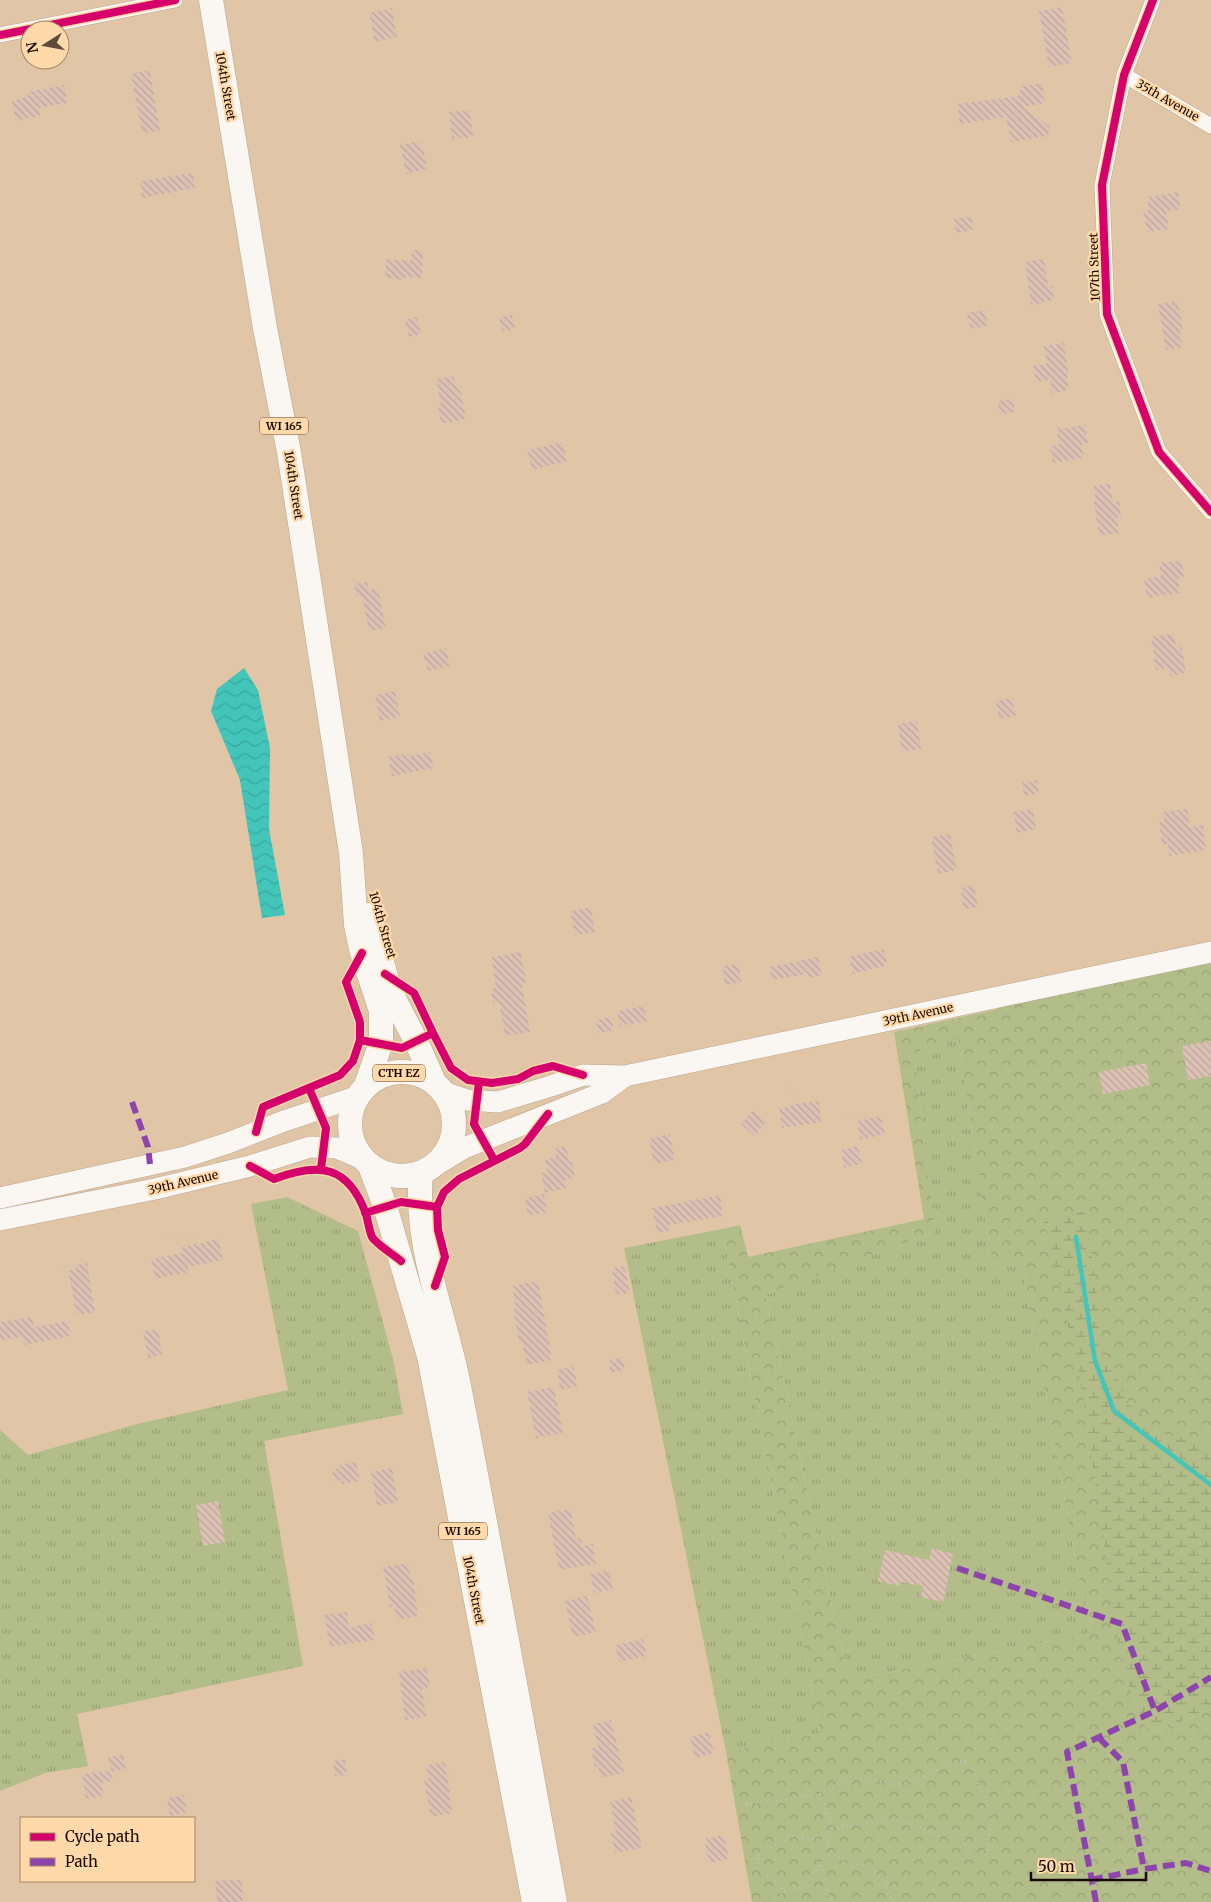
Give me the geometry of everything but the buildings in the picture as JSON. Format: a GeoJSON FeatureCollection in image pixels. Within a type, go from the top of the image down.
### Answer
{"type":"FeatureCollection","features":[{"type":"Feature","properties":{"kind":"main road","name":"104th Street"},"geometry":{"type":"LineString","coordinates":[[211,0],[265,328],[289,452],[351,853],[358,934],[362,953],[381,1011],[381,1044],[362,1092]]}},
{"type":"Feature","properties":{"kind":"main road","name":"104th Street"},"geometry":{"type":"LineString","coordinates":[[351,853],[390,991],[439,1088]]}},
{"type":"Feature","properties":{"kind":"main road","name":"39th Avenue"},"geometry":{"type":"LineString","coordinates":[[439,1088],[467,1100],[498,1102],[582,1075],[625,1076],[1211,952]]}},
{"type":"Feature","properties":{"kind":"main road","name":"CTH EZ"},"geometry":{"type":"LineString","coordinates":[[362,1092],[377,1079],[392,1073],[407,1072],[422,1076],[439,1088]]}},
{"type":"Feature","properties":{"kind":"main road","name":"39th Avenue"},"geometry":{"type":"LineString","coordinates":[[426,1171],[464,1148],[602,1093],[625,1076]]}},
{"type":"Feature","properties":{"kind":"main road","name":"WI 165"},"geometry":{"type":"LineString","coordinates":[[426,1171],[443,1157],[452,1142],[454,1124],[451,1107],[439,1088]]}},
{"type":"Feature","properties":{"kind":"main road","name":"39th Avenue"},"geometry":{"type":"LineString","coordinates":[[0,1198],[185,1156],[228,1143],[362,1092]]}},
{"type":"Feature","properties":{"kind":"main road","name":"WI 165"},"geometry":{"type":"LineString","coordinates":[[362,1092],[352,1111],[350,1128],[354,1144],[367,1162]]}},
{"type":"Feature","properties":{"kind":"main road","name":"39th Avenue"},"geometry":{"type":"LineString","coordinates":[[0,1220],[156,1189],[250,1166],[310,1147],[337,1148],[367,1162]]}},
{"type":"Feature","properties":{"kind":"main road","name":"104th Street"},"geometry":{"type":"LineString","coordinates":[[367,1162],[385,1206],[429,1356],[534,1902]]}},
{"type":"Feature","properties":{"kind":"main road","name":"CTH EZ"},"geometry":{"type":"LineString","coordinates":[[367,1162],[386,1174],[404,1177],[426,1171]]}},
{"type":"Feature","properties":{"kind":"main road"},"geometry":{"type":"LineString","coordinates":[[150,1164],[156,1189]]}},
{"type":"Feature","properties":{"kind":"main road","name":"104th Street"},"geometry":{"type":"LineString","coordinates":[[426,1171],[419,1194],[422,1233],[457,1379],[555,1902]]}},
{"type":"Feature","properties":{"kind":"street"},"geometry":{"type":"LineString","coordinates":[[0,35],[175,0]]}},
{"type":"Feature","properties":{"kind":"street","name":"107th Street"},"geometry":{"type":"LineString","coordinates":[[1154,0],[1124,75],[1102,185],[1107,314],[1159,452],[1211,512]]}},
{"type":"Feature","properties":{"kind":"street","name":"35th Avenue"},"geometry":{"type":"LineString","coordinates":[[1124,75],[1211,126]]}},
{"type":"Feature","properties":{"kind":"path"},"geometry":{"type":"LineString","coordinates":[[784,1087],[792,1092],[796,1101]]}},
{"type":"Feature","properties":{"kind":"path"},"geometry":{"type":"LineString","coordinates":[[843,1118],[865,1114],[867,1119]]}},
{"type":"Feature","properties":{"kind":"path"},"geometry":{"type":"LineString","coordinates":[[160,1235],[192,1237],[196,1239],[197,1244]]}},
{"type":"Feature","properties":{"kind":"path"},"geometry":{"type":"LineString","coordinates":[[59,1268],[72,1264],[73,1270]]}},
{"type":"Feature","properties":{"kind":"path"},"geometry":{"type":"LineString","coordinates":[[414,1584],[419,1584],[425,1607]]}},
{"type":"Feature","properties":{"kind":"path"},"geometry":{"type":"LineString","coordinates":[[426,1688],[429,1708]]}},
{"type":"Feature","properties":{"kind":"path"},"geometry":{"type":"LineString","coordinates":[[746,1805],[820,1794],[853,1776],[898,1784],[928,1775],[948,1764],[964,1761],[971,1768],[992,1813],[986,1857]]}},
{"type":"Feature","properties":{"kind":"path"},"geometry":{"type":"LineString","coordinates":[[447,1769],[450,1791]]}},
{"type":"Feature","properties":{"kind":"path"},"geometry":{"type":"LineString","coordinates":[[820,1794],[832,1828],[828,1840],[831,1852],[846,1861],[872,1868],[885,1883],[893,1902]]}},
{"type":"Feature","properties":{"kind":"path"},"geometry":{"type":"LineString","coordinates":[[832,1828],[898,1820],[939,1835],[950,1832],[960,1833],[970,1861]]}},
{"type":"Feature","properties":{"kind":"path"},"geometry":{"type":"LineString","coordinates":[[784,1892],[776,1881],[763,1872],[756,1856],[791,1836],[828,1840]]}},
{"type":"Feature","properties":{"kind":"path"},"geometry":{"type":"LineString","coordinates":[[774,1902],[784,1892],[800,1888],[831,1852]]}},
{"type":"Feature","properties":{"kind":"path"},"geometry":{"type":"LineString","coordinates":[[821,1865],[828,1894],[832,1902]]}},
{"type":"Feature","properties":{"kind":"green space"},"geometry":{"type":"Polygon","coordinates":[[[1211,952],[1211,1523],[1122,1668],[1149,1735],[1211,1709],[1211,1902],[752,1902],[726,1752],[820,1733],[722,1229],[740,1225],[748,1257],[924,1219],[894,1032],[998,1009],[996,997],[1211,952]],[[958,1038],[914,1053],[935,1232],[765,1295],[848,1680],[1089,1634],[1021,1260],[992,1263],[958,1038]]]}},
{"type":"Feature","properties":{"kind":"green space"},"geometry":{"type":"Polygon","coordinates":[[[958,1038],[992,1263],[1021,1260],[1089,1634],[848,1680],[765,1295],[935,1232],[914,1053],[958,1038]]]}},
{"type":"Feature","properties":{"kind":"green space"},"geometry":{"type":"Polygon","coordinates":[[[287,1197],[358,1231],[394,1363],[403,1414],[264,1441],[303,1666],[77,1714],[88,1766],[45,1773],[0,1791],[0,1430],[28,1455],[137,1424],[288,1390],[251,1204],[287,1197]]]}},
{"type":"Feature","properties":{"kind":"green space"},"geometry":{"type":"Polygon","coordinates":[[[1086,1211],[1104,1348],[1128,1404],[1167,1435],[1211,1444],[1211,1709],[1149,1735],[1122,1668],[1081,1383],[1044,1219],[1086,1211]]]}},
{"type":"Feature","properties":{"kind":"green space"},"geometry":{"type":"Polygon","coordinates":[[[722,1229],[820,1733],[726,1752],[624,1248],[722,1229]]]}},
{"type":"Feature","properties":{"kind":"water"},"geometry":{"type":"Polygon","coordinates":[[[244,668],[258,690],[270,748],[269,829],[285,915],[262,918],[240,780],[211,711],[217,689],[244,668]]]}},
{"type":"Feature","properties":{"kind":"waterway"},"geometry":{"type":"LineString","coordinates":[[1076,1237],[1095,1361],[1114,1411],[1211,1485]]}},
{"type":"Feature","properties":{"kind":"marked path"},"geometry":{"type":"LineString","coordinates":[[132,1102],[148,1147],[150,1164]]}},
{"type":"Feature","properties":{"kind":"marked path"},"geometry":{"type":"LineString","coordinates":[[957,1568],[1122,1624],[1155,1711]]}},
{"type":"Feature","properties":{"kind":"marked path"},"geometry":{"type":"LineString","coordinates":[[1096,1902],[1067,1752],[1155,1711],[1211,1677]]}},
{"type":"Feature","properties":{"kind":"marked path"},"geometry":{"type":"LineString","coordinates":[[1099,1738],[1123,1762],[1144,1869],[1186,1863],[1211,1871]]}},
{"type":"Feature","properties":{"kind":"marked path"},"geometry":{"type":"LineString","coordinates":[[1091,1880],[1144,1869]]}},
{"type":"Feature","properties":{"kind":"cycle path"},"geometry":{"type":"LineString","coordinates":[[0,35],[175,0]]}},
{"type":"Feature","properties":{"kind":"cycle path"},"geometry":{"type":"LineString","coordinates":[[1153,0],[1124,75],[1102,185],[1107,314],[1159,452],[1211,512]]}},
{"type":"Feature","properties":{"kind":"cycle path"},"geometry":{"type":"LineString","coordinates":[[256,1132],[263,1107],[340,1075],[353,1061],[360,1040],[360,1022],[346,982],[362,953]]}},
{"type":"Feature","properties":{"kind":"cycle path"},"geometry":{"type":"LineString","coordinates":[[385,974],[414,993],[451,1068],[468,1080],[492,1083],[518,1079],[533,1071],[553,1066],[583,1075]]}},
{"type":"Feature","properties":{"kind":"cycle path"},"geometry":{"type":"LineString","coordinates":[[360,1040],[402,1048],[433,1033]]}},
{"type":"Feature","properties":{"kind":"cycle path"},"geometry":{"type":"LineString","coordinates":[[479,1082],[474,1124],[494,1160]]}},
{"type":"Feature","properties":{"kind":"cycle path"},"geometry":{"type":"LineString","coordinates":[[309,1088],[326,1128],[321,1169]]}},
{"type":"Feature","properties":{"kind":"cycle path"},"geometry":{"type":"LineString","coordinates":[[435,1286],[445,1257],[438,1230],[437,1207],[444,1192],[459,1179],[520,1148],[548,1114]]}},
{"type":"Feature","properties":{"kind":"cycle path"},"geometry":{"type":"LineString","coordinates":[[250,1166],[274,1179],[305,1170],[330,1172],[341,1177],[350,1185],[359,1198],[374,1240],[401,1261]]}},
{"type":"Feature","properties":{"kind":"cycle path"},"geometry":{"type":"LineString","coordinates":[[365,1213],[401,1202],[437,1207]]}}]}
